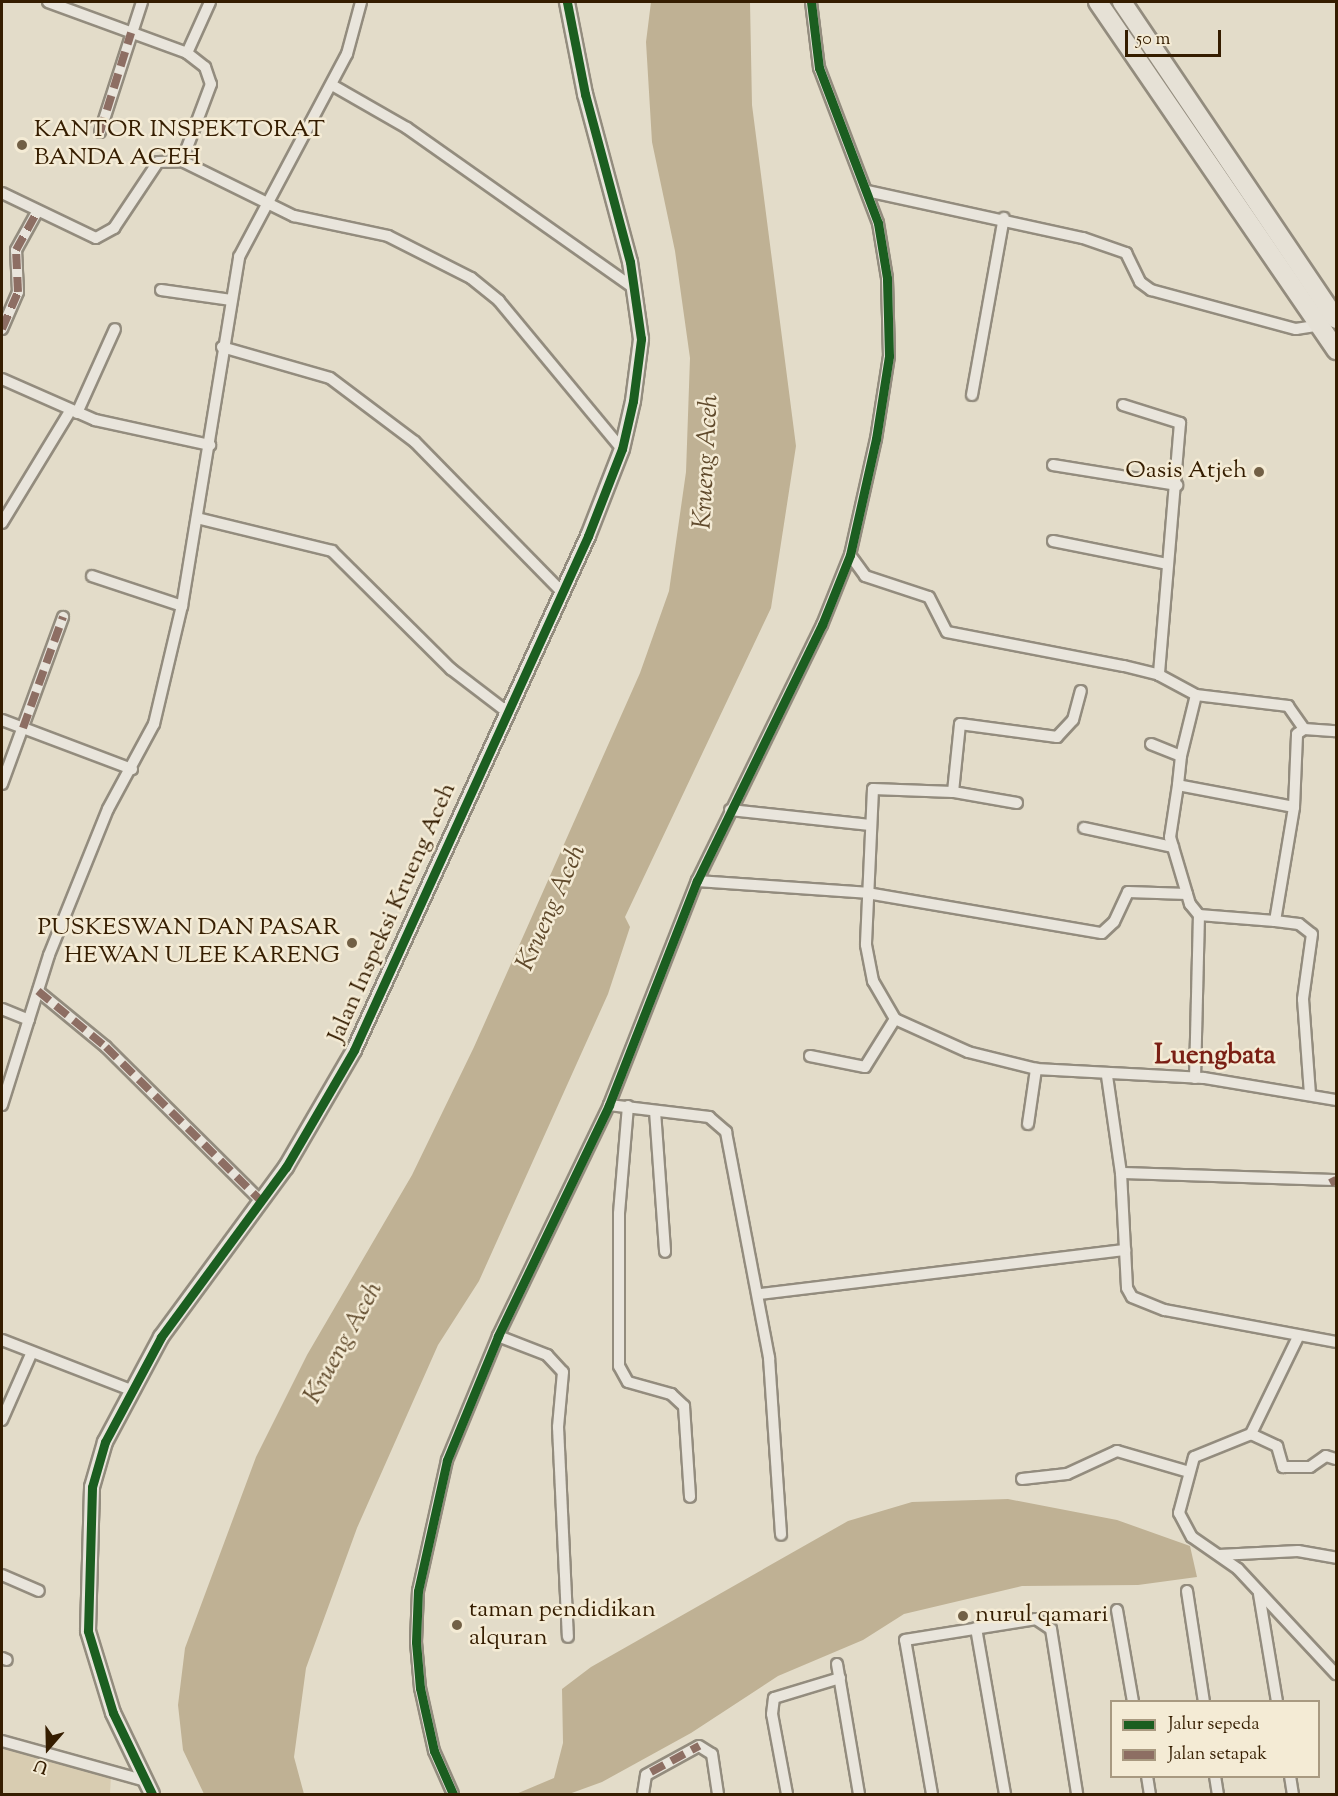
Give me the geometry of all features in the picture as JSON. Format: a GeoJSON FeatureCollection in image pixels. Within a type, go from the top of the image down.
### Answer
{"type":"FeatureCollection","features":[{"type":"Feature","properties":{"kind":"highway"},"geometry":{"type":"LineString","coordinates":[[1125,2],[1328,322],[1336,350]]}},
{"type":"Feature","properties":{"kind":"highway"},"geometry":{"type":"LineString","coordinates":[[1102,7],[1328,322]]}},
{"type":"Feature","properties":{"kind":"street"},"geometry":{"type":"LineString","coordinates":[[48,2],[187,53],[205,68],[211,84],[182,161]]}},
{"type":"Feature","properties":{"kind":"street"},"geometry":{"type":"LineString","coordinates":[[100,132],[142,2]]}},
{"type":"Feature","properties":{"kind":"street"},"geometry":{"type":"LineString","coordinates":[[187,53],[210,2]]}},
{"type":"Feature","properties":{"kind":"street"},"geometry":{"type":"LineString","coordinates":[[2,1105],[38,991],[108,809],[132,769],[154,724],[182,606],[210,445],[222,347],[239,257],[348,54],[361,2]]}},
{"type":"Feature","properties":{"kind":"street","name":"Jalan Inspeksi Krueng Aceh"},"geometry":{"type":"LineString","coordinates":[[152,1794],[113,1713],[87,1614],[92,1487],[105,1442],[161,1337],[286,1167],[354,1050],[562,592],[622,449],[641,339],[633,288],[567,2]]}},
{"type":"Feature","properties":{"kind":"street"},"geometry":{"type":"LineString","coordinates":[[453,1794],[434,1752],[420,1688],[418,1591],[447,1460],[498,1336],[609,1105],[697,881],[822,625],[850,555],[889,356],[887,278],[867,191],[819,68],[811,2]]}},
{"type":"Feature","properties":{"kind":"street"},"geometry":{"type":"LineString","coordinates":[[1102,7],[1125,2]]}},
{"type":"Feature","properties":{"kind":"street"},"geometry":{"type":"LineString","coordinates":[[332,85],[416,134],[633,288]]}},
{"type":"Feature","properties":{"kind":"street"},"geometry":{"type":"LineString","coordinates":[[2,194],[96,238],[105,235],[158,162],[182,161],[267,203],[317,224],[388,236],[471,278],[499,302],[622,449]]}},
{"type":"Feature","properties":{"kind":"street"},"geometry":{"type":"LineString","coordinates":[[867,191],[1004,218],[1126,253],[1140,282],[1151,290],[1296,329],[1328,322]]}},
{"type":"Feature","properties":{"kind":"street"},"geometry":{"type":"LineString","coordinates":[[2,329],[18,292],[16,250],[37,212]]}},
{"type":"Feature","properties":{"kind":"street"},"geometry":{"type":"LineString","coordinates":[[972,395],[1004,218]]}},
{"type":"Feature","properties":{"kind":"street"},"geometry":{"type":"LineString","coordinates":[[161,290],[231,300]]}},
{"type":"Feature","properties":{"kind":"street"},"geometry":{"type":"LineString","coordinates":[[2,524],[73,412],[115,329]]}},
{"type":"Feature","properties":{"kind":"street"},"geometry":{"type":"LineString","coordinates":[[222,347],[330,378],[415,442],[562,592]]}},
{"type":"Feature","properties":{"kind":"street"},"geometry":{"type":"LineString","coordinates":[[2,379],[73,412],[210,445]]}},
{"type":"Feature","properties":{"kind":"street"},"geometry":{"type":"LineString","coordinates":[[1123,405],[1180,423],[1177,485],[1167,564],[1159,675]]}},
{"type":"Feature","properties":{"kind":"street"},"geometry":{"type":"LineString","coordinates":[[1053,465],[1177,485]]}},
{"type":"Feature","properties":{"kind":"street"},"geometry":{"type":"LineString","coordinates":[[197,518],[332,551],[451,669],[506,711]]}},
{"type":"Feature","properties":{"kind":"street"},"geometry":{"type":"LineString","coordinates":[[1053,541],[1167,564]]}},
{"type":"Feature","properties":{"kind":"street"},"geometry":{"type":"LineString","coordinates":[[850,555],[865,576],[929,597],[947,632],[1159,675],[1196,695],[1288,706],[1304,729]]}},
{"type":"Feature","properties":{"kind":"street"},"geometry":{"type":"LineString","coordinates":[[92,576],[182,606]]}},
{"type":"Feature","properties":{"kind":"street"},"geometry":{"type":"LineString","coordinates":[[2,784],[63,617]]}},
{"type":"Feature","properties":{"kind":"street"},"geometry":{"type":"LineString","coordinates":[[953,792],[960,724],[1057,738],[1073,720],[1081,691]]}},
{"type":"Feature","properties":{"kind":"street"},"geometry":{"type":"LineString","coordinates":[[1195,1078],[1199,915],[1187,894],[1169,826],[1178,785],[1181,756],[1196,695]]}},
{"type":"Feature","properties":{"kind":"street"},"geometry":{"type":"LineString","coordinates":[[2,720],[132,769]]}},
{"type":"Feature","properties":{"kind":"street"},"geometry":{"type":"LineString","coordinates":[[1275,921],[1294,807],[1297,734],[1304,729],[1336,731]]}},
{"type":"Feature","properties":{"kind":"street"},"geometry":{"type":"LineString","coordinates":[[1151,744],[1181,756]]}},
{"type":"Feature","properties":{"kind":"street"},"geometry":{"type":"LineString","coordinates":[[1178,785],[1294,807]]}},
{"type":"Feature","properties":{"kind":"street"},"geometry":{"type":"LineString","coordinates":[[1017,803],[953,792],[877,787],[870,825],[866,945],[873,981],[895,1019],[968,1052],[1036,1069],[1107,1076],[1195,1078],[1310,1094],[1336,1100]]}},
{"type":"Feature","properties":{"kind":"street"},"geometry":{"type":"LineString","coordinates":[[730,810],[870,825]]}},
{"type":"Feature","properties":{"kind":"street"},"geometry":{"type":"LineString","coordinates":[[1084,828],[1173,847]]}},
{"type":"Feature","properties":{"kind":"street"},"geometry":{"type":"LineString","coordinates":[[697,881],[867,893],[1102,933],[1114,922],[1128,892],[1187,894]]}},
{"type":"Feature","properties":{"kind":"street"},"geometry":{"type":"LineString","coordinates":[[1199,915],[1299,924],[1312,934],[1303,999],[1310,1094]]}},
{"type":"Feature","properties":{"kind":"street"},"geometry":{"type":"LineString","coordinates":[[38,991],[106,1047],[260,1200]]}},
{"type":"Feature","properties":{"kind":"street"},"geometry":{"type":"LineString","coordinates":[[2,1009],[29,1020]]}},
{"type":"Feature","properties":{"kind":"street"},"geometry":{"type":"LineString","coordinates":[[810,1056],[865,1067],[895,1019]]}},
{"type":"Feature","properties":{"kind":"street"},"geometry":{"type":"LineString","coordinates":[[1028,1124],[1036,1069]]}},
{"type":"Feature","properties":{"kind":"street"},"geometry":{"type":"LineString","coordinates":[[1107,1076],[1121,1173],[1126,1288],[1139,1302],[1298,1337],[1336,1342]]}},
{"type":"Feature","properties":{"kind":"street"},"geometry":{"type":"LineString","coordinates":[[609,1105],[709,1117],[723,1125],[760,1294],[781,1535]]}},
{"type":"Feature","properties":{"kind":"street"},"geometry":{"type":"LineString","coordinates":[[628,1106],[619,1214],[619,1366],[628,1382],[671,1394],[684,1406],[690,1497]]}},
{"type":"Feature","properties":{"kind":"street"},"geometry":{"type":"LineString","coordinates":[[655,1111],[665,1252]]}},
{"type":"Feature","properties":{"kind":"street"},"geometry":{"type":"LineString","coordinates":[[1121,1173],[1336,1180]]}},
{"type":"Feature","properties":{"kind":"street"},"geometry":{"type":"LineString","coordinates":[[760,1294],[1125,1250]]}},
{"type":"Feature","properties":{"kind":"street"},"geometry":{"type":"LineString","coordinates":[[498,1336],[547,1355],[563,1372],[558,1427],[568,1637]]}},
{"type":"Feature","properties":{"kind":"street"},"geometry":{"type":"LineString","coordinates":[[1298,1337],[1251,1434],[1198,1453],[1186,1471],[1182,1525],[1219,1555],[1336,1674]]}},
{"type":"Feature","properties":{"kind":"street"},"geometry":{"type":"LineString","coordinates":[[2,1340],[131,1390]]}},
{"type":"Feature","properties":{"kind":"street"},"geometry":{"type":"LineString","coordinates":[[2,1420],[32,1352]]}},
{"type":"Feature","properties":{"kind":"street"},"geometry":{"type":"LineString","coordinates":[[1251,1434],[1277,1446],[1283,1467],[1310,1467],[1326,1456],[1336,1459]]}},
{"type":"Feature","properties":{"kind":"street"},"geometry":{"type":"LineString","coordinates":[[1022,1479],[1067,1474],[1117,1452],[1186,1471]]}},
{"type":"Feature","properties":{"kind":"street"},"geometry":{"type":"LineString","coordinates":[[1219,1555],[1298,1551],[1336,1558]]}},
{"type":"Feature","properties":{"kind":"street"},"geometry":{"type":"LineString","coordinates":[[2,1575],[39,1591]]}},
{"type":"Feature","properties":{"kind":"street"},"geometry":{"type":"LineString","coordinates":[[1187,1591],[1204,1700]]}},
{"type":"Feature","properties":{"kind":"street"},"geometry":{"type":"LineString","coordinates":[[1259,1594],[1277,1700]]}},
{"type":"Feature","properties":{"kind":"street"},"geometry":{"type":"LineString","coordinates":[[1116,1610],[1133,1700]]}},
{"type":"Feature","properties":{"kind":"street"},"geometry":{"type":"LineString","coordinates":[[932,1794],[903,1647],[912,1638],[1036,1619],[1051,1629],[1077,1794]]}},
{"type":"Feature","properties":{"kind":"street"},"geometry":{"type":"LineString","coordinates":[[976,1628],[1005,1794]]}},
{"type":"Feature","properties":{"kind":"street"},"geometry":{"type":"LineString","coordinates":[[837,1664],[859,1794]]}},
{"type":"Feature","properties":{"kind":"street"},"geometry":{"type":"LineString","coordinates":[[787,1794],[771,1706],[784,1691],[840,1678]]}},
{"type":"Feature","properties":{"kind":"street"},"geometry":{"type":"LineString","coordinates":[[2,1741],[146,1780]]}},
{"type":"Feature","properties":{"kind":"street"},"geometry":{"type":"LineString","coordinates":[[643,1794],[643,1779],[651,1772],[699,1746],[712,1754],[718,1794]]}},
{"type":"Feature","properties":{"kind":"street"},"geometry":{"type":"LineString","coordinates":[[1147,1778],[1150,1794]]}},
{"type":"Feature","properties":{"kind":"street"},"geometry":{"type":"LineString","coordinates":[[1215,1778],[1218,1794]]}},
{"type":"Feature","properties":{"kind":"street"},"geometry":{"type":"LineString","coordinates":[[1290,1778],[1293,1794]]}},
{"type":"Feature","properties":{"kind":"shaded area"},"geometry":{"type":"Polygon","coordinates":[[[2,1744],[111,1775],[110,1794],[2,1794],[2,1744]]]}},
{"type":"Feature","properties":{"kind":"water","name":"Krueng Aceh"},"geometry":{"type":"Polygon","coordinates":[[[651,2],[750,2],[752,105],[796,446],[771,608],[625,917],[630,927],[608,994],[479,1281],[438,1345],[357,1528],[306,1668],[294,1757],[304,1794],[204,1794],[183,1750],[178,1705],[185,1648],[256,1457],[307,1355],[412,1175],[474,1047],[640,673],[669,591],[686,472],[690,358],[675,251],[652,142],[646,42],[651,2]]]}},
{"type":"Feature","properties":{"kind":"water"},"geometry":{"type":"Polygon","coordinates":[[[1008,1499],[1117,1520],[1190,1546],[1197,1577],[1138,1585],[1022,1586],[904,1614],[863,1640],[778,1676],[691,1733],[602,1782],[569,1794],[516,1794],[554,1778],[563,1743],[562,1689],[591,1667],[848,1521],[912,1502],[1008,1499]]]}},
{"type":"Feature","properties":{"kind":"marked path"},"geometry":{"type":"LineString","coordinates":[[100,132],[131,33]]}},
{"type":"Feature","properties":{"kind":"marked path"},"geometry":{"type":"LineString","coordinates":[[2,329],[18,292],[16,250],[37,212]]}},
{"type":"Feature","properties":{"kind":"marked path"},"geometry":{"type":"LineString","coordinates":[[23,728],[63,617]]}},
{"type":"Feature","properties":{"kind":"marked path"},"geometry":{"type":"LineString","coordinates":[[38,991],[106,1047],[260,1200]]}},
{"type":"Feature","properties":{"kind":"marked path"},"geometry":{"type":"LineString","coordinates":[[1330,1183],[1336,1180]]}},
{"type":"Feature","properties":{"kind":"marked path"},"geometry":{"type":"LineString","coordinates":[[651,1772],[699,1746]]}},
{"type":"Feature","properties":{"kind":"cycle path"},"geometry":{"type":"LineString","coordinates":[[152,1794],[113,1713],[88,1631],[92,1487],[105,1442],[161,1337],[286,1167],[354,1050],[588,536],[622,449],[633,401],[641,339],[630,262],[585,94],[567,2]]}},
{"type":"Feature","properties":{"kind":"cycle path"},"geometry":{"type":"LineString","coordinates":[[453,1794],[434,1751],[420,1688],[416,1642],[418,1591],[447,1460],[498,1336],[609,1105],[697,881],[822,625],[850,555],[876,439],[889,356],[887,278],[878,223],[819,68],[811,2]]}},
{"type":"Feature","properties":{"kind":"place","name":"KANTOR INSPEKTORAT BANDA ACEH"},"geometry":{"type":"Point","coordinates":[22,145]}},
{"type":"Feature","properties":{"kind":"place","name":"Oasis Atjeh"},"geometry":{"type":"Point","coordinates":[1259,472]}},
{"type":"Feature","properties":{"kind":"place","name":"PUSKESWAN DAN PASAR HEWAN ULEE KARENG"},"geometry":{"type":"Point","coordinates":[352,943]}},
{"type":"Feature","properties":{"kind":"place","name":"nurul qamari"},"geometry":{"type":"Point","coordinates":[963,1616]}},
{"type":"Feature","properties":{"kind":"place","name":"taman pendidikan alquran"},"geometry":{"type":"Point","coordinates":[457,1625]}},
{"type":"Feature","properties":{"kind":"district","name":"Luengbata"},"geometry":{"type":"Point","coordinates":[1215,1057]}}]}
